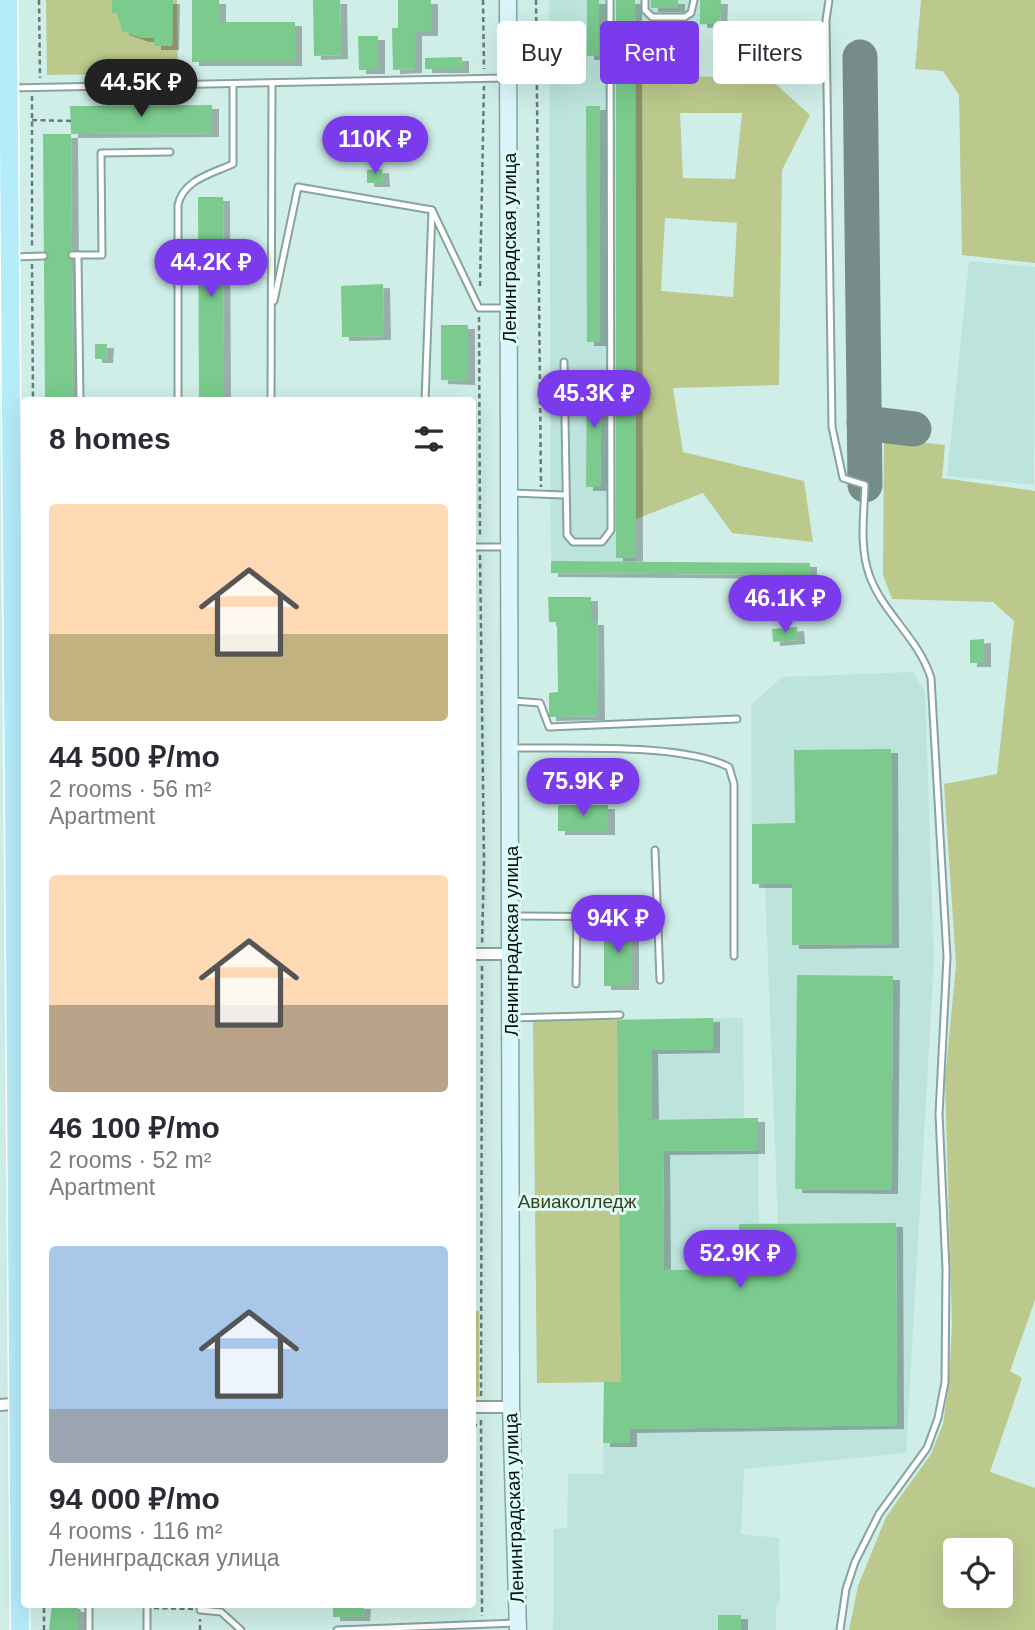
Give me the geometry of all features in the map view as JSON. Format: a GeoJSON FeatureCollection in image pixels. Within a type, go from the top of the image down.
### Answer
{"type":"FeatureCollection","features":[{"type":"Feature","properties":{"kind":"main road"},"geometry":{"type":"LineString","coordinates":[[8,0],[14,1404],[21,1579]]}},
{"type":"Feature","properties":{"kind":"main road","name":"Ленинградская улица"},"geometry":{"type":"LineString","coordinates":[[508,0],[508,21]]}},
{"type":"Feature","properties":{"kind":"main road","name":"Ленинградская улица"},"geometry":{"type":"LineString","coordinates":[[508,84],[511,1407],[518,1627]]}},
{"type":"Feature","properties":{"kind":"main road"},"geometry":{"type":"LineString","coordinates":[[20,1630],[22,1608]]}},
{"type":"Feature","properties":{"kind":"street"},"geometry":{"type":"LineString","coordinates":[[477,954],[511,954]]}},
{"type":"Feature","properties":{"kind":"street"},"geometry":{"type":"LineString","coordinates":[[477,1407],[511,1407]]}},
{"type":"Feature","properties":{"kind":"lane"},"geometry":{"type":"LineString","coordinates":[[564,362],[564,495],[567,535],[573,542],[602,542],[609,536],[610,0]]}},
{"type":"Feature","properties":{"kind":"lane"},"geometry":{"type":"LineString","coordinates":[[645,0],[645,10],[652,17],[685,17],[691,13],[694,0]]}},
{"type":"Feature","properties":{"kind":"lane"},"geometry":{"type":"LineString","coordinates":[[829,0],[826,20],[832,427],[843,478],[865,485],[864,556],[870,577],[881,599],[925,657],[931,678],[947,957],[946,1023],[939,1084],[946,1269],[943,1400],[927,1448],[879,1514],[865,1539],[846,1589],[840,1630]]}},
{"type":"Feature","properties":{"kind":"lane"},"geometry":{"type":"LineString","coordinates":[[8,88],[497,78]]}},
{"type":"Feature","properties":{"kind":"lane"},"geometry":{"type":"LineString","coordinates":[[271,397],[272,83]]}},
{"type":"Feature","properties":{"kind":"lane"},"geometry":{"type":"LineString","coordinates":[[178,397],[177,205],[180,194],[186,187],[233,164],[233,84]]}},
{"type":"Feature","properties":{"kind":"lane"},"geometry":{"type":"LineString","coordinates":[[80,397],[75,256],[102,255],[101,153],[170,152]]}},
{"type":"Feature","properties":{"kind":"lane"},"geometry":{"type":"LineString","coordinates":[[271,312],[298,187],[432,210]]}},
{"type":"Feature","properties":{"kind":"lane"},"geometry":{"type":"LineString","coordinates":[[432,210],[479,308],[509,308]]}},
{"type":"Feature","properties":{"kind":"lane"},"geometry":{"type":"LineString","coordinates":[[425,397],[432,210]]}},
{"type":"Feature","properties":{"kind":"lane"},"geometry":{"type":"LineString","coordinates":[[10,257],[44,256]]}},
{"type":"Feature","properties":{"kind":"lane"},"geometry":{"type":"LineString","coordinates":[[509,493],[564,495]]}},
{"type":"Feature","properties":{"kind":"lane"},"geometry":{"type":"LineString","coordinates":[[476,547],[510,547]]}},
{"type":"Feature","properties":{"kind":"lane"},"geometry":{"type":"LineString","coordinates":[[510,701],[540,703],[549,727],[737,719]]}},
{"type":"Feature","properties":{"kind":"lane"},"geometry":{"type":"LineString","coordinates":[[510,748],[633,750],[712,759],[729,767],[734,784],[734,956]]}},
{"type":"Feature","properties":{"kind":"lane"},"geometry":{"type":"LineString","coordinates":[[655,850],[660,980]]}},
{"type":"Feature","properties":{"kind":"lane"},"geometry":{"type":"LineString","coordinates":[[510,916],[657,917]]}},
{"type":"Feature","properties":{"kind":"lane"},"geometry":{"type":"LineString","coordinates":[[576,984],[577,916]]}},
{"type":"Feature","properties":{"kind":"lane"},"geometry":{"type":"LineString","coordinates":[[511,1018],[620,1015]]}},
{"type":"Feature","properties":{"kind":"lane"},"geometry":{"type":"LineString","coordinates":[[89,1608],[89,1630]]}},
{"type":"Feature","properties":{"kind":"lane"},"geometry":{"type":"LineString","coordinates":[[147,1608],[147,1630]]}},
{"type":"Feature","properties":{"kind":"lane"},"geometry":{"type":"LineString","coordinates":[[200,1609],[221,1612],[241,1630]]}},
{"type":"Feature","properties":{"kind":"lane"},"geometry":{"type":"LineString","coordinates":[[337,1630],[482,1624],[518,1627]]}},
{"type":"Feature","properties":{"kind":"path"},"geometry":{"type":"LineString","coordinates":[[39,0],[40,89]]}},
{"type":"Feature","properties":{"kind":"path"},"geometry":{"type":"LineString","coordinates":[[482,1624],[481,1425],[477,1407],[477,954],[484,863],[476,547],[485,78],[483,0]]}},
{"type":"Feature","properties":{"kind":"path"},"geometry":{"type":"LineString","coordinates":[[536,0],[541,495]]}},
{"type":"Feature","properties":{"kind":"path"},"geometry":{"type":"LineString","coordinates":[[32,89],[33,397]]}},
{"type":"Feature","properties":{"kind":"path"},"geometry":{"type":"LineString","coordinates":[[32,120],[71,121]]}},
{"type":"Feature","properties":{"kind":"path"},"geometry":{"type":"LineString","coordinates":[[476,1425],[481,1425]]}},
{"type":"Feature","properties":{"kind":"path"},"geometry":{"type":"LineString","coordinates":[[44,1608],[44,1630]]}},
{"type":"Feature","properties":{"kind":"path"},"geometry":{"type":"LineString","coordinates":[[182,1608],[200,1609]]}},
{"type":"Feature","properties":{"kind":"shaded area"},"geometry":{"type":"Polygon","coordinates":[[[549,0],[721,0],[720,21],[713,21],[713,26],[699,26],[699,21],[600,21],[600,84],[635,84],[636,562],[551,561],[549,84],[586,84],[586,21],[549,21],[549,0]]]}},
{"type":"Feature","properties":{"kind":"shaded area"},"geometry":{"type":"Polygon","coordinates":[[[969,261],[1035,267],[1034,485],[947,476],[969,261]]]}},
{"type":"Feature","properties":{"kind":"shaded area"},"geometry":{"type":"Polygon","coordinates":[[[913,672],[925,692],[934,960],[906,1453],[744,1469],[741,1534],[779,1538],[780,1600],[776,1606],[776,1630],[553,1630],[554,1529],[567,1528],[568,1474],[603,1474],[604,1382],[537,1383],[533,1020],[743,1018],[744,1118],[758,1118],[759,1223],[778,1224],[765,885],[752,884],[751,705],[782,677],[913,672]]]}},
{"type":"Feature","properties":{"kind":"green space"},"geometry":{"type":"Polygon","coordinates":[[[46,0],[177,0],[178,73],[47,75],[46,0]]]}},
{"type":"Feature","properties":{"kind":"green space"},"geometry":{"type":"Polygon","coordinates":[[[921,0],[1035,0],[1035,263],[962,255],[959,95],[943,71],[915,69],[921,0]]]}},
{"type":"Feature","properties":{"kind":"green space"},"geometry":{"type":"Polygon","coordinates":[[[699,76],[713,77],[713,84],[776,84],[810,115],[782,170],[779,385],[673,388],[683,452],[804,481],[813,542],[732,533],[703,493],[636,519],[635,84],[699,84],[699,76]],[[680,113],[683,178],[735,179],[742,113],[680,113]],[[665,218],[661,291],[733,297],[737,223],[665,218]]]}},
{"type":"Feature","properties":{"kind":"green space"},"geometry":{"type":"Polygon","coordinates":[[[884,438],[945,445],[942,478],[1035,491],[1035,1300],[1010,1371],[1022,1378],[990,1472],[1035,1488],[1035,1630],[849,1630],[858,1586],[886,1517],[931,1454],[943,1424],[949,1381],[952,1324],[945,1080],[956,965],[944,784],[997,774],[1014,621],[993,602],[892,599],[883,575],[884,438]]]}},
{"type":"Feature","properties":{"kind":"green space","name":"Авиаколледж"},"geometry":{"type":"Polygon","coordinates":[[[533,1020],[617,1020],[621,1382],[537,1383],[533,1020]]]}},
{"type":"Feature","properties":{"kind":"green space"},"geometry":{"type":"Polygon","coordinates":[[[476,1311],[479,1311],[479,1397],[476,1397],[476,1311]]]}},
{"type":"Feature","properties":{"kind":"building"},"geometry":{"type":"Polygon","coordinates":[[[112,0],[173,0],[172,46],[154,46],[154,38],[142,38],[122,31],[117,13],[112,13],[112,0]]]}},
{"type":"Feature","properties":{"kind":"building"},"geometry":{"type":"Polygon","coordinates":[[[192,0],[219,0],[219,22],[295,22],[295,62],[192,62],[192,0]]]}},
{"type":"Feature","properties":{"kind":"building"},"geometry":{"type":"Polygon","coordinates":[[[313,0],[340,0],[341,55],[314,56],[313,0]]]}},
{"type":"Feature","properties":{"kind":"building"},"geometry":{"type":"Polygon","coordinates":[[[398,0],[431,0],[431,32],[415,32],[415,69],[393,70],[392,28],[398,28],[398,0]]]}},
{"type":"Feature","properties":{"kind":"building"},"geometry":{"type":"Polygon","coordinates":[[[587,0],[599,0],[599,56],[587,56],[587,0]]]}},
{"type":"Feature","properties":{"kind":"building"},"geometry":{"type":"Polygon","coordinates":[[[616,0],[635,0],[635,21],[616,21],[616,0]]]}},
{"type":"Feature","properties":{"kind":"building"},"geometry":{"type":"Polygon","coordinates":[[[651,0],[678,0],[678,8],[651,8],[651,0]]]}},
{"type":"Feature","properties":{"kind":"building"},"geometry":{"type":"Polygon","coordinates":[[[700,0],[721,0],[720,21],[700,24],[700,0]]]}},
{"type":"Feature","properties":{"kind":"building"},"geometry":{"type":"Polygon","coordinates":[[[358,36],[378,36],[378,70],[359,70],[358,36]]]}},
{"type":"Feature","properties":{"kind":"building"},"geometry":{"type":"Polygon","coordinates":[[[462,57],[462,69],[425,69],[425,58],[462,57]]]}},
{"type":"Feature","properties":{"kind":"building"},"geometry":{"type":"Polygon","coordinates":[[[616,84],[635,84],[636,558],[616,558],[616,84]]]}},
{"type":"Feature","properties":{"kind":"building"},"geometry":{"type":"Polygon","coordinates":[[[212,105],[212,133],[71,134],[70,106],[212,105]]]}},
{"type":"Feature","properties":{"kind":"building"},"geometry":{"type":"Polygon","coordinates":[[[586,106],[600,106],[600,342],[587,342],[586,106]]]}},
{"type":"Feature","properties":{"kind":"building"},"geometry":{"type":"Polygon","coordinates":[[[43,134],[71,134],[73,397],[45,397],[43,134]]]}},
{"type":"Feature","properties":{"kind":"building"},"geometry":{"type":"Polygon","coordinates":[[[381,138],[382,155],[344,156],[344,139],[381,138]]]}},
{"type":"Feature","properties":{"kind":"building"},"geometry":{"type":"Polygon","coordinates":[[[382,169],[383,183],[367,183],[367,170],[382,169]]]}},
{"type":"Feature","properties":{"kind":"building"},"geometry":{"type":"Polygon","coordinates":[[[198,197],[223,197],[224,397],[199,397],[198,197]]]}},
{"type":"Feature","properties":{"kind":"building"},"geometry":{"type":"Polygon","coordinates":[[[383,284],[384,336],[342,337],[341,286],[383,284]]]}},
{"type":"Feature","properties":{"kind":"building"},"geometry":{"type":"Polygon","coordinates":[[[441,325],[468,325],[468,381],[441,380],[441,325]]]}},
{"type":"Feature","properties":{"kind":"building"},"geometry":{"type":"Polygon","coordinates":[[[95,344],[107,344],[106,359],[95,359],[95,344]]]}},
{"type":"Feature","properties":{"kind":"building"},"geometry":{"type":"Polygon","coordinates":[[[587,374],[602,374],[600,487],[586,487],[587,374]]]}},
{"type":"Feature","properties":{"kind":"building"},"geometry":{"type":"Polygon","coordinates":[[[551,561],[810,563],[810,575],[551,573],[551,561]]]}},
{"type":"Feature","properties":{"kind":"building"},"geometry":{"type":"Polygon","coordinates":[[[548,597],[591,597],[591,621],[597,621],[598,716],[549,717],[549,693],[558,692],[557,622],[549,622],[548,597]]]}},
{"type":"Feature","properties":{"kind":"building"},"geometry":{"type":"Polygon","coordinates":[[[797,627],[798,640],[773,642],[772,629],[797,627]]]}},
{"type":"Feature","properties":{"kind":"building"},"geometry":{"type":"Polygon","coordinates":[[[984,639],[984,663],[970,663],[970,640],[984,639]]]}},
{"type":"Feature","properties":{"kind":"building"},"geometry":{"type":"Polygon","coordinates":[[[891,749],[892,944],[792,945],[792,884],[752,884],[752,824],[795,823],[794,750],[891,749]]]}},
{"type":"Feature","properties":{"kind":"building"},"geometry":{"type":"Polygon","coordinates":[[[558,805],[608,805],[608,831],[558,831],[558,805]]]}},
{"type":"Feature","properties":{"kind":"building"},"geometry":{"type":"Polygon","coordinates":[[[604,924],[632,924],[632,986],[604,986],[604,924]]]}},
{"type":"Feature","properties":{"kind":"building"},"geometry":{"type":"Polygon","coordinates":[[[797,975],[893,976],[891,1190],[795,1189],[797,975]]]}},
{"type":"Feature","properties":{"kind":"building"},"geometry":{"type":"Polygon","coordinates":[[[713,1018],[713,1049],[651,1050],[652,1120],[758,1118],[758,1150],[663,1151],[664,1270],[739,1269],[739,1224],[896,1223],[897,1425],[630,1429],[630,1443],[603,1443],[604,1382],[621,1382],[617,1020],[713,1018]]]}},
{"type":"Feature","properties":{"kind":"building"},"geometry":{"type":"Polygon","coordinates":[[[52,1608],[78,1608],[78,1630],[49,1630],[52,1608]]]}},
{"type":"Feature","properties":{"kind":"building"},"geometry":{"type":"Polygon","coordinates":[[[333,1608],[364,1608],[363,1617],[333,1617],[333,1608]]]}},
{"type":"Feature","properties":{"kind":"building"},"geometry":{"type":"Polygon","coordinates":[[[718,1615],[741,1615],[741,1630],[718,1630],[718,1615]]]}},
{"type":"Feature","properties":{"kind":"taxiway"},"geometry":{"type":"LineString","coordinates":[[860,57],[865,485]]}},
{"type":"Feature","properties":{"kind":"taxiway"},"geometry":{"type":"LineString","coordinates":[[864,423],[914,429]]}}]}
